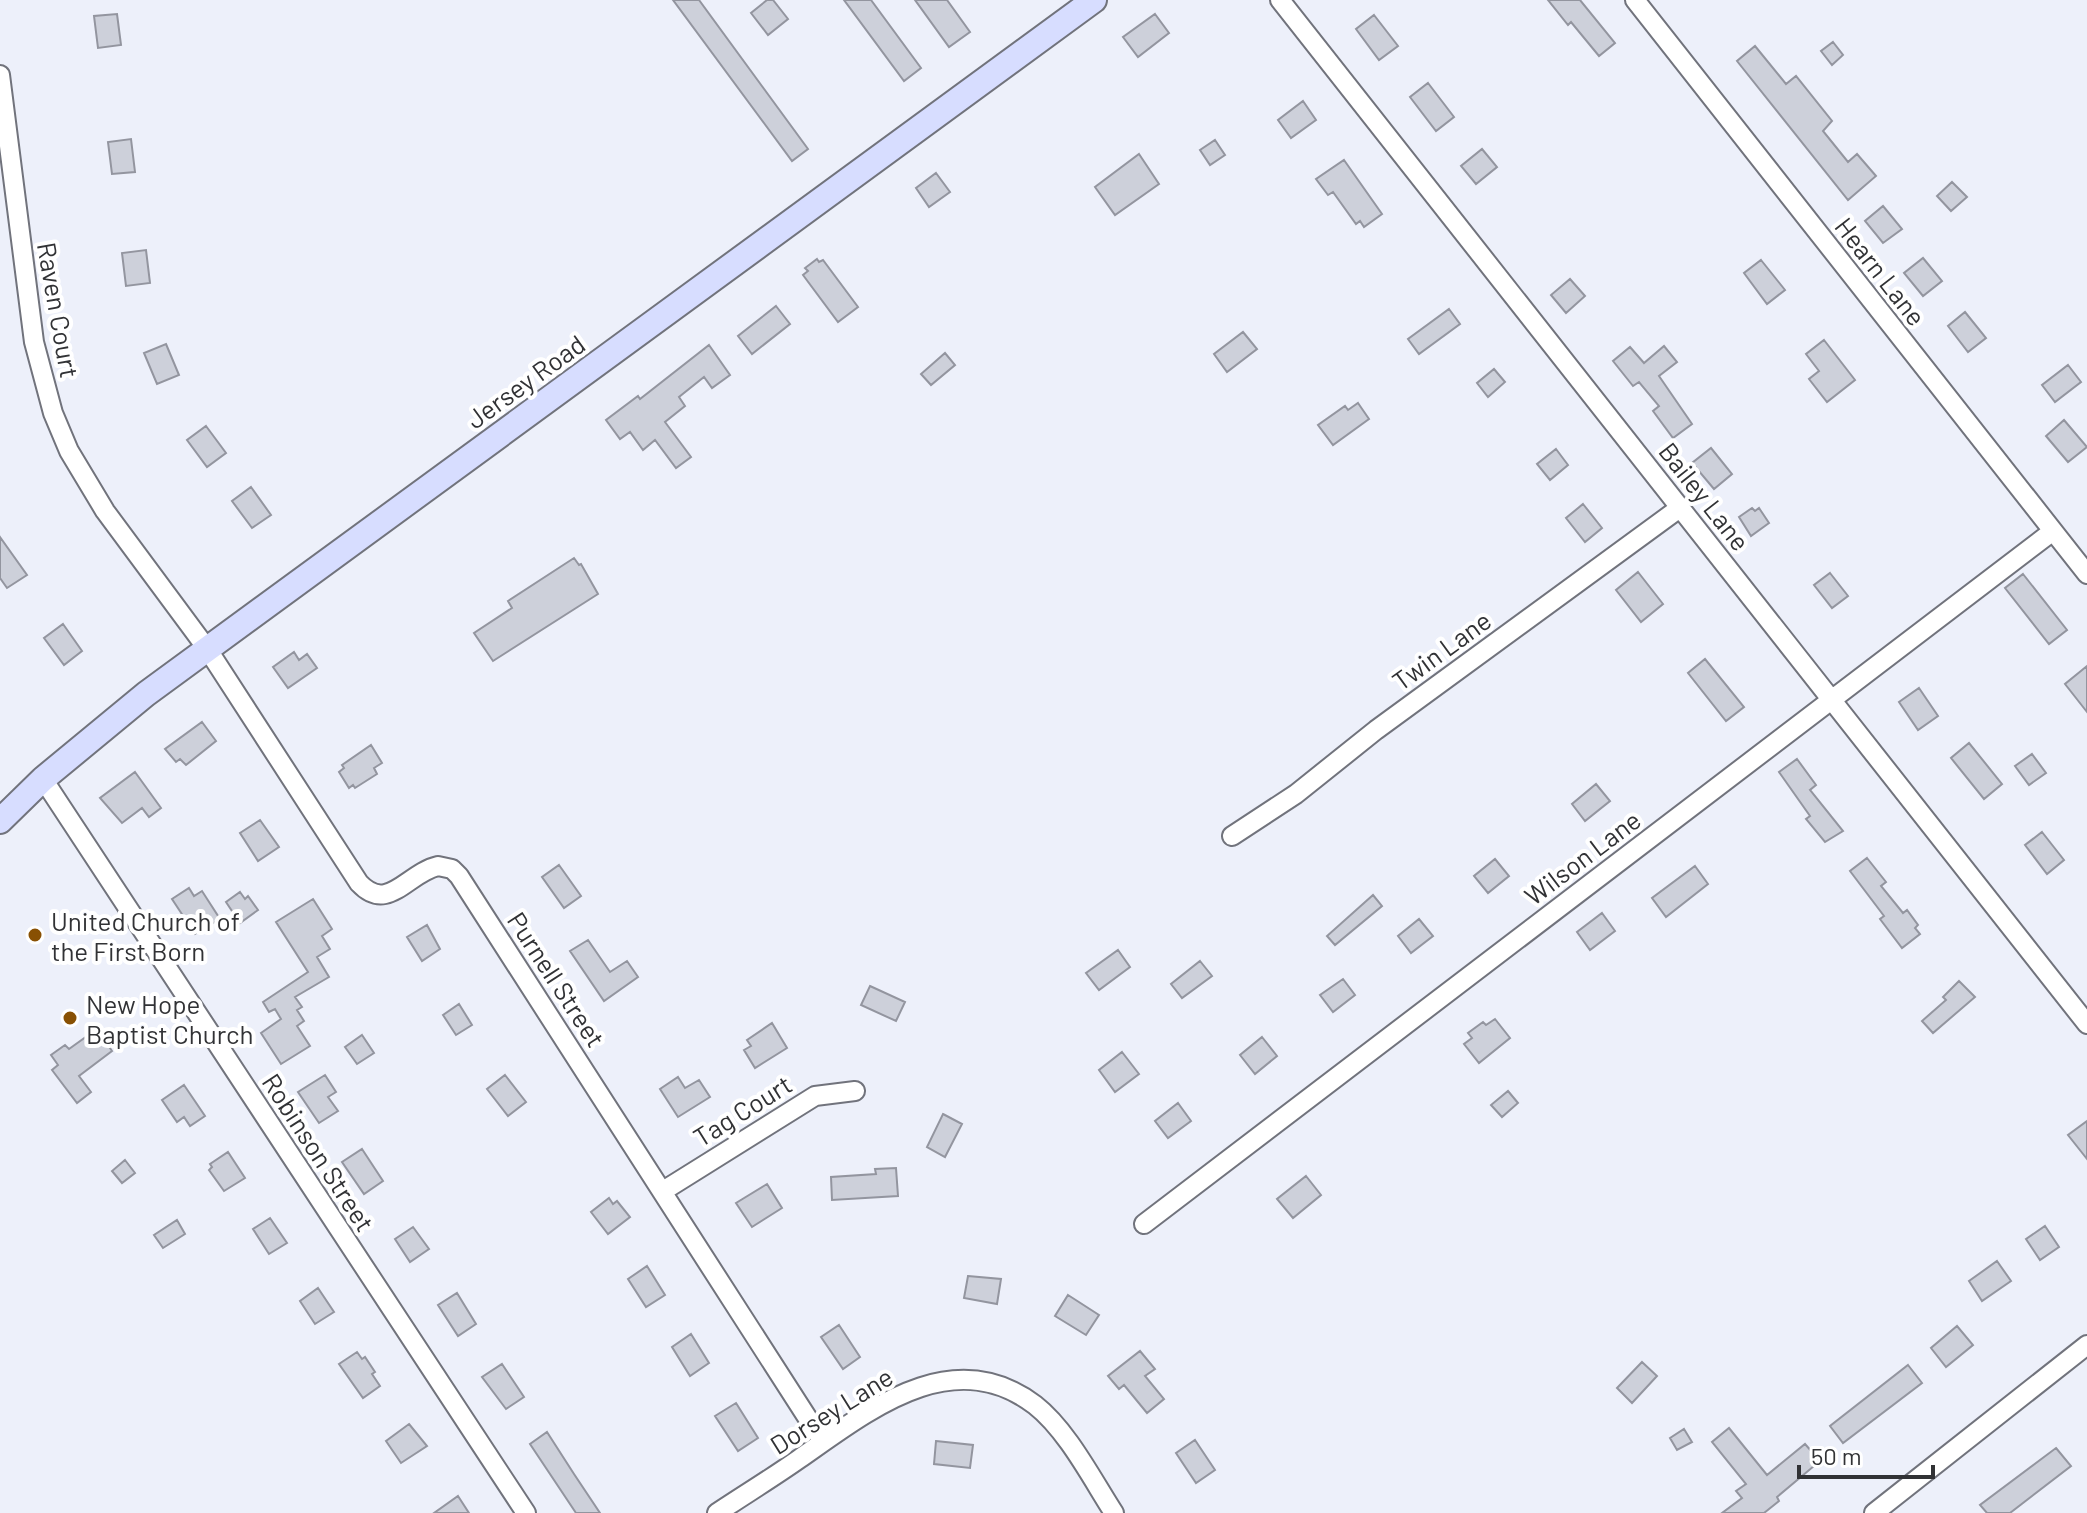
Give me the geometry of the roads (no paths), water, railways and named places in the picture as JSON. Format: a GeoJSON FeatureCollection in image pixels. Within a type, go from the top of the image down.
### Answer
{"type":"FeatureCollection","features":[{"type":"Feature","properties":{"kind":"street","name":"Jersey Road"},"geometry":{"type":"LineString","coordinates":[[0,821],[43,779],[146,694],[1094,0]]}},
{"type":"Feature","properties":{"kind":"street","name":"Bailey Lane"},"geometry":{"type":"LineString","coordinates":[[1280,0],[2087,1024]]}},
{"type":"Feature","properties":{"kind":"street","name":"Hearn Lane"},"geometry":{"type":"LineString","coordinates":[[1635,0],[2087,574]]}},
{"type":"Feature","properties":{"kind":"street","name":"Raven Court"},"geometry":{"type":"LineString","coordinates":[[0,75],[34,342],[53,413],[85,482],[208,650]]}},
{"type":"Feature","properties":{"kind":"street","name":"Twin Lane"},"geometry":{"type":"LineString","coordinates":[[1232,836],[1296,794],[1376,730],[1681,507]]}},
{"type":"Feature","properties":{"kind":"street","name":"Wilson Lane"},"geometry":{"type":"LineString","coordinates":[[1144,1224],[2053,531]]}},
{"type":"Feature","properties":{"kind":"street","name":"Purnell Street"},"geometry":{"type":"LineString","coordinates":[[208,650],[359,883],[370,894],[380,896],[391,892],[438,866],[452,869],[459,876],[823,1442]]}},
{"type":"Feature","properties":{"kind":"street","name":"Robinson Street"},"geometry":{"type":"LineString","coordinates":[[43,779],[526,1513]]}},
{"type":"Feature","properties":{"kind":"street","name":"Tag Court"},"geometry":{"type":"LineString","coordinates":[[663,1191],[815,1096],[855,1091]]}},
{"type":"Feature","properties":{"kind":"street"},"geometry":{"type":"LineString","coordinates":[[1874,1513],[2087,1345]]}},
{"type":"Feature","properties":{"kind":"street","name":"Dorsey Lane"},"geometry":{"type":"LineString","coordinates":[[717,1513],[904,1392],[951,1379],[972,1379],[1017,1393],[1052,1421],[1114,1513]]}},
{"type":"Feature","properties":{"kind":"place","name":"United Church of the First Born"},"geometry":{"type":"Point","coordinates":[35,935]}},
{"type":"Feature","properties":{"kind":"place","name":"New Hope Baptist Church"},"geometry":{"type":"Point","coordinates":[70,1018]}}]}
